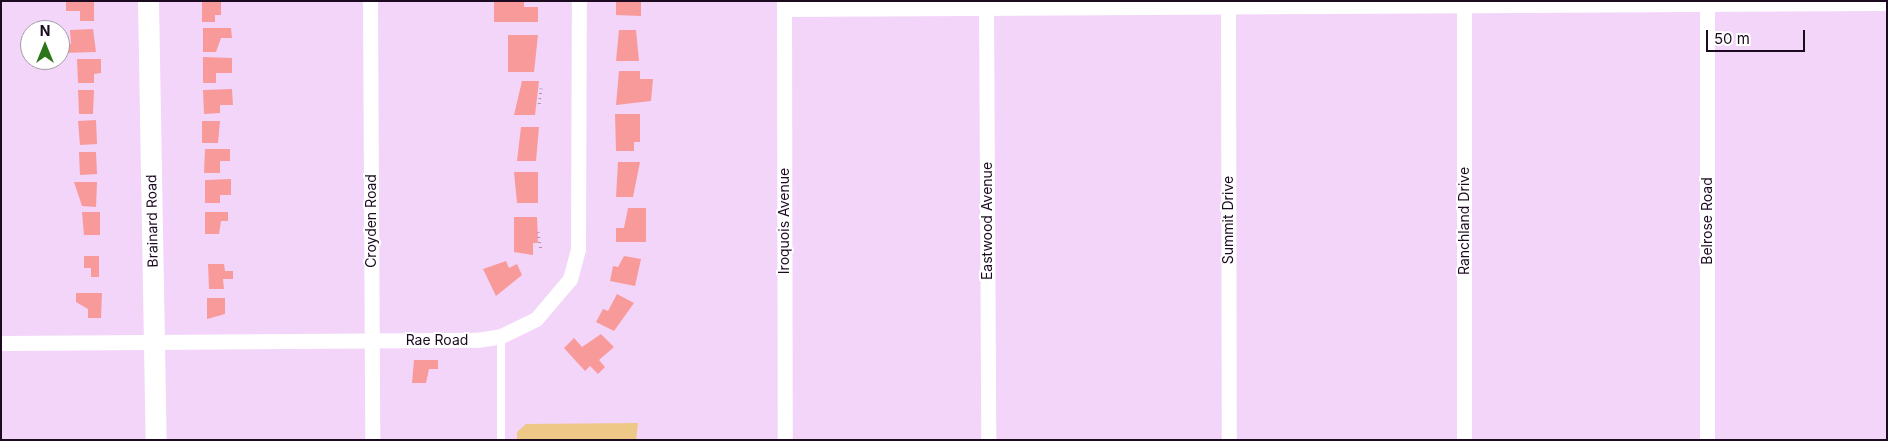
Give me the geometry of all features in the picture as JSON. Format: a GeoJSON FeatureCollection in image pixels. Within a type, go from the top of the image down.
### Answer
{"type":"FeatureCollection","features":[{"type":"Feature","properties":{"kind":"street","name":"Brainard Road"},"geometry":{"type":"LineString","coordinates":[[148,1],[156,440]]}},
{"type":"Feature","properties":{"kind":"street","name":"Croyden Road"},"geometry":{"type":"LineString","coordinates":[[370,1],[372,440]]}},
{"type":"Feature","properties":{"kind":"street","name":"Rae Road"},"geometry":{"type":"LineString","coordinates":[[1,343],[371,340],[501,336],[536,319],[550,306],[575,265],[579,1]]}},
{"type":"Feature","properties":{"kind":"street","name":"Belrose Road"},"geometry":{"type":"LineString","coordinates":[[1707,3],[1707,440]]}},
{"type":"Feature","properties":{"kind":"street"},"geometry":{"type":"LineString","coordinates":[[784,5],[1887,3]]}},
{"type":"Feature","properties":{"kind":"street","name":"Summit Drive"},"geometry":{"type":"LineString","coordinates":[[1228,4],[1229,440]]}},
{"type":"Feature","properties":{"kind":"street","name":"Ranchland Drive"},"geometry":{"type":"LineString","coordinates":[[1464,4],[1464,440]]}},
{"type":"Feature","properties":{"kind":"street","name":"Iroquois Avenue"},"geometry":{"type":"LineString","coordinates":[[784,5],[785,440]]}},
{"type":"Feature","properties":{"kind":"street","name":"Eastwood Avenue"},"geometry":{"type":"LineString","coordinates":[[986,5],[988,440]]}},
{"type":"Feature","properties":{"kind":"lane"},"geometry":{"type":"LineString","coordinates":[[501,336],[501,440]]}},
{"type":"Feature","properties":{"kind":"path"},"geometry":{"type":"LineString","coordinates":[[539,104],[541,88]]}},
{"type":"Feature","properties":{"kind":"path"},"geometry":{"type":"LineString","coordinates":[[538,232],[542,249]]}},
{"type":"Feature","properties":{"kind":"shaded area"},"geometry":{"type":"Polygon","coordinates":[[[638,423],[636,440],[517,440],[517,432],[526,424],[638,423]]]}},
{"type":"Feature","properties":{"kind":"building"},"geometry":{"type":"Polygon","coordinates":[[[66,1],[94,1],[94,21],[80,21],[80,11],[66,11],[66,1]]]}},
{"type":"Feature","properties":{"kind":"building"},"geometry":{"type":"Polygon","coordinates":[[[202,1],[221,1],[221,15],[215,15],[215,22],[202,22],[202,1]]]}},
{"type":"Feature","properties":{"kind":"building"},"geometry":{"type":"Polygon","coordinates":[[[494,1],[524,1],[524,7],[538,7],[538,22],[494,22],[494,1]]]}},
{"type":"Feature","properties":{"kind":"building"},"geometry":{"type":"Polygon","coordinates":[[[616,1],[641,1],[641,16],[616,15],[616,1]]]}},
{"type":"Feature","properties":{"kind":"building"},"geometry":{"type":"Polygon","coordinates":[[[203,28],[231,28],[232,38],[221,38],[216,52],[203,52],[203,28]]]}},
{"type":"Feature","properties":{"kind":"building"},"geometry":{"type":"Polygon","coordinates":[[[93,29],[96,52],[70,53],[70,30],[93,29]]]}},
{"type":"Feature","properties":{"kind":"building"},"geometry":{"type":"Polygon","coordinates":[[[619,30],[636,30],[639,61],[616,61],[619,30]]]}},
{"type":"Feature","properties":{"kind":"building"},"geometry":{"type":"Polygon","coordinates":[[[508,35],[538,35],[534,72],[508,72],[508,35]]]}},
{"type":"Feature","properties":{"kind":"building"},"geometry":{"type":"Polygon","coordinates":[[[203,57],[232,58],[232,73],[216,73],[216,83],[203,83],[203,57]]]}},
{"type":"Feature","properties":{"kind":"building"},"geometry":{"type":"Polygon","coordinates":[[[77,59],[101,59],[101,73],[94,74],[94,83],[78,83],[77,59]]]}},
{"type":"Feature","properties":{"kind":"building"},"geometry":{"type":"Polygon","coordinates":[[[619,71],[640,71],[640,79],[653,79],[651,101],[616,105],[619,71]]]}},
{"type":"Feature","properties":{"kind":"building"},"geometry":{"type":"Polygon","coordinates":[[[522,81],[539,81],[535,115],[514,115],[522,81]]]}},
{"type":"Feature","properties":{"kind":"building"},"geometry":{"type":"Polygon","coordinates":[[[232,89],[233,105],[220,105],[220,113],[204,114],[203,90],[232,89]]]}},
{"type":"Feature","properties":{"kind":"building"},"geometry":{"type":"Polygon","coordinates":[[[78,90],[94,90],[93,114],[79,114],[78,90]]]}},
{"type":"Feature","properties":{"kind":"building"},"geometry":{"type":"Polygon","coordinates":[[[615,114],[640,114],[640,142],[634,142],[634,151],[616,151],[615,114]]]}},
{"type":"Feature","properties":{"kind":"building"},"geometry":{"type":"Polygon","coordinates":[[[96,120],[97,144],[80,145],[78,121],[96,120]]]}},
{"type":"Feature","properties":{"kind":"building"},"geometry":{"type":"Polygon","coordinates":[[[202,121],[220,121],[218,143],[202,143],[202,121]]]}},
{"type":"Feature","properties":{"kind":"building"},"geometry":{"type":"Polygon","coordinates":[[[521,127],[539,127],[536,161],[517,161],[521,127]]]}},
{"type":"Feature","properties":{"kind":"building"},"geometry":{"type":"Polygon","coordinates":[[[205,149],[230,149],[230,161],[220,161],[220,173],[204,173],[205,149]]]}},
{"type":"Feature","properties":{"kind":"building"},"geometry":{"type":"Polygon","coordinates":[[[79,152],[96,152],[97,174],[80,175],[79,152]]]}},
{"type":"Feature","properties":{"kind":"building"},"geometry":{"type":"Polygon","coordinates":[[[618,162],[640,162],[633,197],[616,197],[618,162]]]}},
{"type":"Feature","properties":{"kind":"building"},"geometry":{"type":"Polygon","coordinates":[[[514,172],[538,172],[538,203],[517,203],[514,172]]]}},
{"type":"Feature","properties":{"kind":"building"},"geometry":{"type":"Polygon","coordinates":[[[231,179],[231,195],[220,195],[220,203],[205,203],[205,180],[231,179]]]}},
{"type":"Feature","properties":{"kind":"building"},"geometry":{"type":"Polygon","coordinates":[[[74,182],[97,182],[96,207],[82,206],[74,182]]]}},
{"type":"Feature","properties":{"kind":"building"},"geometry":{"type":"Polygon","coordinates":[[[628,208],[646,208],[646,242],[616,242],[616,228],[624,228],[628,208]]]}},
{"type":"Feature","properties":{"kind":"building"},"geometry":{"type":"Polygon","coordinates":[[[82,212],[100,212],[100,235],[84,235],[82,212]]]}},
{"type":"Feature","properties":{"kind":"building"},"geometry":{"type":"Polygon","coordinates":[[[205,212],[228,212],[228,221],[221,221],[219,234],[205,234],[205,212]]]}},
{"type":"Feature","properties":{"kind":"building"},"geometry":{"type":"Polygon","coordinates":[[[514,217],[537,217],[538,243],[533,243],[533,255],[514,252],[514,217]]]}},
{"type":"Feature","properties":{"kind":"building"},"geometry":{"type":"Polygon","coordinates":[[[84,256],[99,256],[99,277],[91,277],[91,268],[84,268],[84,256]]]}},
{"type":"Feature","properties":{"kind":"building"},"geometry":{"type":"Polygon","coordinates":[[[624,256],[641,259],[635,286],[610,281],[613,266],[618,267],[624,256]]]}},
{"type":"Feature","properties":{"kind":"building"},"geometry":{"type":"Polygon","coordinates":[[[506,261],[509,268],[517,264],[522,275],[496,296],[483,269],[506,261]]]}},
{"type":"Feature","properties":{"kind":"building"},"geometry":{"type":"Polygon","coordinates":[[[208,264],[224,264],[225,271],[233,271],[233,279],[223,279],[224,289],[209,289],[208,264]]]}},
{"type":"Feature","properties":{"kind":"building"},"geometry":{"type":"Polygon","coordinates":[[[76,293],[102,293],[101,318],[88,318],[88,309],[76,302],[76,293]]]}},
{"type":"Feature","properties":{"kind":"building"},"geometry":{"type":"Polygon","coordinates":[[[617,294],[634,303],[614,331],[596,322],[603,309],[608,311],[617,294]]]}},
{"type":"Feature","properties":{"kind":"building"},"geometry":{"type":"Polygon","coordinates":[[[207,298],[225,298],[225,314],[207,319],[207,298]]]}},
{"type":"Feature","properties":{"kind":"building"},"geometry":{"type":"Polygon","coordinates":[[[601,334],[614,347],[599,360],[605,367],[598,374],[590,366],[585,371],[564,348],[574,338],[582,347],[601,334]]]}},
{"type":"Feature","properties":{"kind":"building"},"geometry":{"type":"Polygon","coordinates":[[[414,360],[438,360],[438,369],[429,369],[426,383],[412,383],[414,360]]]}}]}
